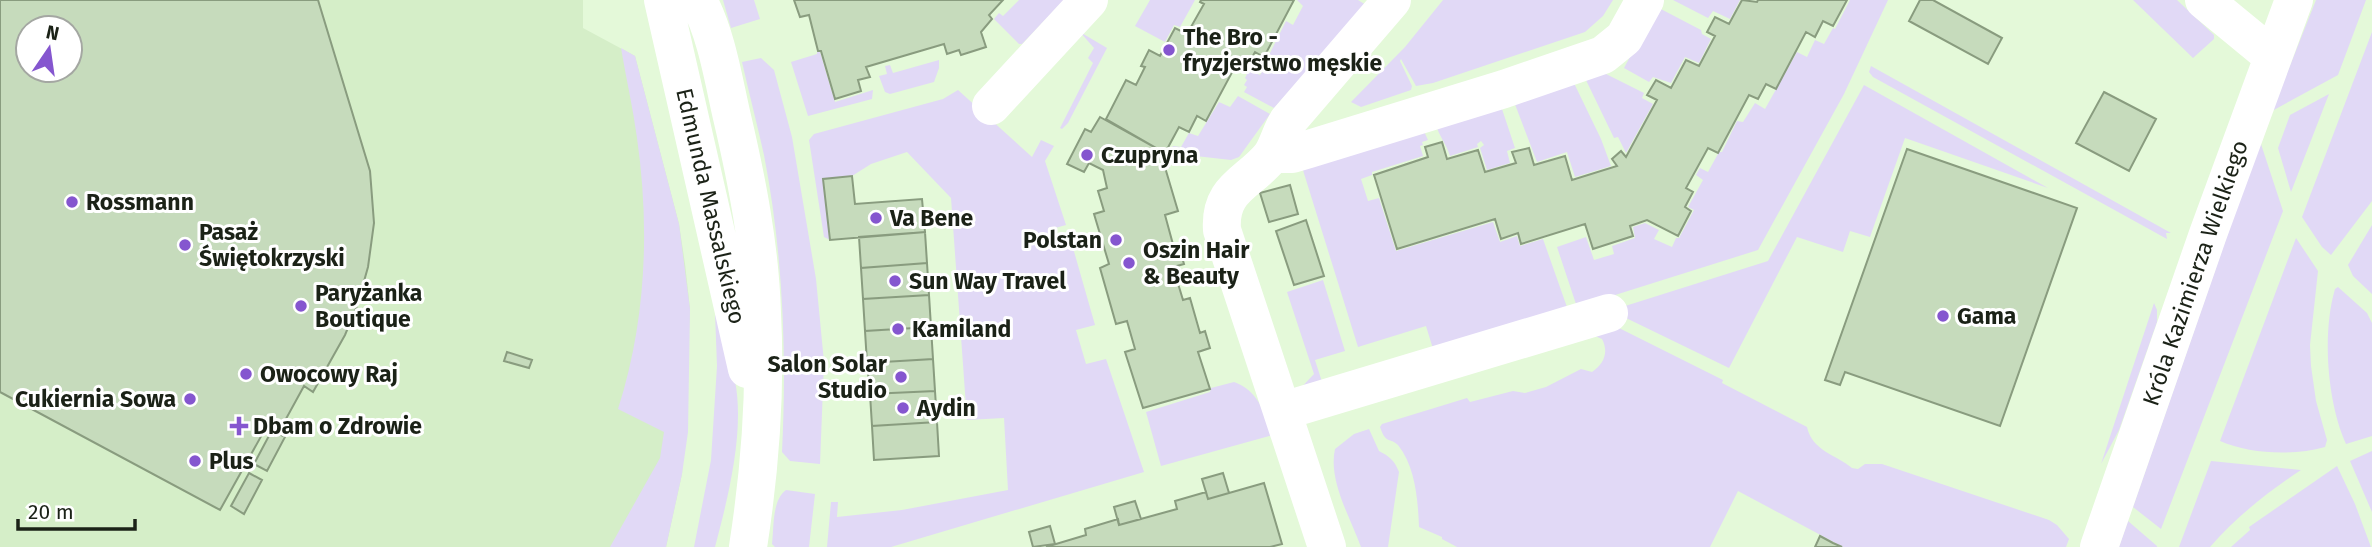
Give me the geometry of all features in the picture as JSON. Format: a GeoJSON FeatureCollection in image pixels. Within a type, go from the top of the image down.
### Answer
{"type":"FeatureCollection","features":[{"type":"Feature","properties":{"kind":"street","name":"Edmunda Massalskiego"},"geometry":{"type":"LineString","coordinates":[[663,0],[748,370],[762,411]]}},
{"type":"Feature","properties":{"kind":"street","name":"Edmunda Massalskiego"},"geometry":{"type":"LineString","coordinates":[[698,0],[717,49],[748,188],[762,312],[762,411],[748,547]]}},
{"type":"Feature","properties":{"kind":"street"},"geometry":{"type":"LineString","coordinates":[[991,106],[1089,0]]}},
{"type":"Feature","properties":{"kind":"street"},"geometry":{"type":"LineString","coordinates":[[1327,547],[1222,230],[1221,219],[1229,194],[1273,154],[1288,121],[1392,0]]}},
{"type":"Feature","properties":{"kind":"street"},"geometry":{"type":"LineString","coordinates":[[1273,154],[1292,154],[1309,149],[1504,89],[1603,55],[1624,37],[1644,0]]}},
{"type":"Feature","properties":{"kind":"street"},"geometry":{"type":"LineString","coordinates":[[2204,0],[2272,56]]}},
{"type":"Feature","properties":{"kind":"street","name":"Króla Kazimierza Wielkiego"},"geometry":{"type":"LineString","coordinates":[[2099,547],[2294,0]]}},
{"type":"Feature","properties":{"kind":"street"},"geometry":{"type":"LineString","coordinates":[[1283,411],[1609,313]]}},
{"type":"Feature","properties":{"kind":"shaded area"},"geometry":{"type":"Polygon","coordinates":[[[0,0],[583,0],[583,28],[635,56],[679,224],[690,309],[682,474],[666,547],[0,547],[0,0]]]}},
{"type":"Feature","properties":{"kind":"shaded area"},"geometry":{"type":"Polygon","coordinates":[[[723,0],[754,0],[760,19],[731,28],[723,0]]]}},
{"type":"Feature","properties":{"kind":"shaded area"},"geometry":{"type":"Polygon","coordinates":[[[1019,0],[1064,0],[1019,44],[994,19],[999,13],[1003,16],[1019,0]]]}},
{"type":"Feature","properties":{"kind":"shaded area"},"geometry":{"type":"Polygon","coordinates":[[[1150,0],[1195,0],[1180,27],[1174,25],[1165,42],[1135,26],[1150,0]]]}},
{"type":"Feature","properties":{"kind":"shaded area"},"geometry":{"type":"Polygon","coordinates":[[[1297,0],[1358,0],[1366,5],[1274,108],[1244,92],[1247,87],[1244,85],[1247,80],[1245,78],[1249,70],[1260,75],[1286,21],[1293,25],[1303,6],[1297,0]]]}},
{"type":"Feature","properties":{"kind":"shaded area"},"geometry":{"type":"Polygon","coordinates":[[[1443,0],[1613,0],[1603,16],[1585,32],[1433,83],[1416,86],[1401,59],[1412,86],[1411,90],[1361,107],[1351,102],[1405,47],[1443,0]]]}},
{"type":"Feature","properties":{"kind":"shaded area"},"geometry":{"type":"Polygon","coordinates":[[[1673,0],[1740,0],[1730,19],[1713,11],[1708,18],[1673,0]]]}},
{"type":"Feature","properties":{"kind":"shaded area"},"geometry":{"type":"Polygon","coordinates":[[[1850,0],[1888,0],[1844,94],[1758,250],[1577,307],[1557,247],[1586,237],[1594,260],[1614,254],[1612,246],[1635,238],[1633,227],[1645,223],[1659,230],[1654,239],[1672,247],[1694,210],[1688,207],[1703,180],[1696,175],[1700,168],[1708,172],[1719,152],[1722,152],[1737,121],[1743,122],[1755,103],[1765,109],[1797,52],[1807,57],[1815,40],[1824,44],[1850,0]]]}},
{"type":"Feature","properties":{"kind":"shaded area"},"geometry":{"type":"Polygon","coordinates":[[[2133,0],[2177,0],[2214,35],[2214,39],[2193,58],[2133,0]]]}},
{"type":"Feature","properties":{"kind":"shaded area"},"geometry":{"type":"Polygon","coordinates":[[[2316,0],[2366,0],[2338,75],[2272,111],[2316,0]]]}},
{"type":"Feature","properties":{"kind":"shaded area"},"geometry":{"type":"Polygon","coordinates":[[[1657,7],[1701,30],[1702,34],[1711,39],[1699,63],[1685,57],[1671,83],[1653,77],[1649,82],[1624,68],[1657,7]]]}},
{"type":"Feature","properties":{"kind":"shaded area"},"geometry":{"type":"Polygon","coordinates":[[[1080,32],[1107,48],[1068,123],[1062,129],[1060,128],[1093,63],[1088,58],[1094,48],[1080,32]]]}},
{"type":"Feature","properties":{"kind":"shaded area"},"geometry":{"type":"Polygon","coordinates":[[[2372,32],[2372,201],[2331,255],[2322,247],[2302,217],[2372,32]]]}},
{"type":"Feature","properties":{"kind":"shaded area"},"geometry":{"type":"Polygon","coordinates":[[[621,48],[635,56],[679,224],[690,309],[688,432],[666,547],[610,547],[660,458],[664,432],[618,409],[635,343],[644,240],[637,138],[621,48]]]}},
{"type":"Feature","properties":{"kind":"shaded area"},"geometry":{"type":"Polygon","coordinates":[[[820,52],[835,102],[873,90],[872,99],[808,116],[791,62],[820,52]]]}},
{"type":"Feature","properties":{"kind":"shaded area"},"geometry":{"type":"Polygon","coordinates":[[[761,58],[774,70],[792,137],[816,279],[824,362],[820,464],[790,461],[782,452],[784,340],[776,229],[764,155],[742,62],[761,58]]]}},
{"type":"Feature","properties":{"kind":"shaded area"},"geometry":{"type":"Polygon","coordinates":[[[939,60],[934,82],[890,94],[885,92],[879,76],[887,74],[885,66],[890,65],[893,73],[939,60]]]}},
{"type":"Feature","properties":{"kind":"shaded area"},"geometry":{"type":"Polygon","coordinates":[[[1871,66],[2171,233],[2166,233],[2167,239],[1873,77],[1869,72],[1871,66]]]}},
{"type":"Feature","properties":{"kind":"shaded area"},"geometry":{"type":"Polygon","coordinates":[[[1604,73],[1644,93],[1642,98],[1653,104],[1626,153],[1618,137],[1614,138],[1584,76],[1604,73]]]}},
{"type":"Feature","properties":{"kind":"shaded area"},"geometry":{"type":"Polygon","coordinates":[[[1572,79],[1611,166],[1575,177],[1567,152],[1537,162],[1513,99],[1572,79]]]}},
{"type":"Feature","properties":{"kind":"shaded area"},"geometry":{"type":"Polygon","coordinates":[[[1864,85],[2048,188],[1905,138],[1870,237],[1850,231],[1843,252],[1797,237],[1729,368],[1626,318],[1622,307],[1768,261],[1864,85]]]}},
{"type":"Feature","properties":{"kind":"shaded area"},"geometry":{"type":"Polygon","coordinates":[[[958,90],[1032,157],[1041,140],[1054,146],[1045,161],[1066,225],[1048,230],[1053,247],[1071,241],[1095,325],[1076,330],[1086,364],[1106,359],[1144,472],[891,547],[827,547],[831,502],[838,502],[837,517],[902,510],[1008,490],[1004,418],[967,420],[951,198],[907,152],[871,164],[852,176],[824,179],[830,240],[824,237],[809,140],[814,134],[943,99],[958,90]]]}},
{"type":"Feature","properties":{"kind":"shaded area"},"geometry":{"type":"Polygon","coordinates":[[[2329,94],[2291,192],[2278,148],[2290,115],[2329,94]]]}},
{"type":"Feature","properties":{"kind":"shaded area"},"geometry":{"type":"Polygon","coordinates":[[[1238,96],[1270,114],[1239,157],[1231,160],[1169,153],[1173,146],[1181,147],[1189,133],[1198,136],[1219,102],[1230,107],[1238,96]]]}},
{"type":"Feature","properties":{"kind":"shaded area"},"geometry":{"type":"Polygon","coordinates":[[[1500,103],[1515,148],[1507,151],[1510,163],[1487,170],[1480,148],[1484,145],[1481,141],[1477,144],[1478,147],[1450,156],[1436,125],[1500,103]]]}},
{"type":"Feature","properties":{"kind":"shaded area"},"geometry":{"type":"Polygon","coordinates":[[[1423,129],[1428,140],[1420,146],[1423,156],[1372,172],[1372,175],[1361,179],[1368,201],[1379,198],[1396,251],[1493,222],[1500,242],[1517,236],[1520,246],[1543,239],[1568,310],[1434,352],[1426,326],[1358,347],[1302,167],[1423,129]]]}},
{"type":"Feature","properties":{"kind":"shaded area"},"geometry":{"type":"Polygon","coordinates":[[[2260,141],[2283,211],[2161,529],[2133,507],[2260,141]]]}},
{"type":"Feature","properties":{"kind":"shaded area"},"geometry":{"type":"Polygon","coordinates":[[[2372,225],[2372,294],[2353,276],[2348,265],[2372,225]]]}},
{"type":"Feature","properties":{"kind":"shaded area"},"geometry":{"type":"Polygon","coordinates":[[[2296,238],[2318,271],[2310,345],[2311,366],[2316,401],[2327,440],[2325,447],[2299,452],[2245,449],[2220,441],[2296,238]]]}},
{"type":"Feature","properties":{"kind":"shaded area"},"geometry":{"type":"Polygon","coordinates":[[[1323,280],[1345,351],[1315,360],[1323,385],[1295,394],[1314,374],[1287,292],[1323,280]]]}},
{"type":"Feature","properties":{"kind":"shaded area"},"geometry":{"type":"Polygon","coordinates":[[[2338,287],[2367,313],[2372,323],[2372,436],[2346,444],[2334,408],[2328,367],[2331,307],[2335,289],[2338,287]]]}},
{"type":"Feature","properties":{"kind":"shaded area"},"geometry":{"type":"Polygon","coordinates":[[[2154,303],[2157,322],[2119,430],[2101,464],[2154,303]]]}},
{"type":"Feature","properties":{"kind":"shaded area"},"geometry":{"type":"Polygon","coordinates":[[[715,313],[735,381],[738,421],[730,486],[715,547],[694,547],[711,460],[717,366],[715,313]]]}},
{"type":"Feature","properties":{"kind":"shaded area"},"geometry":{"type":"Polygon","coordinates":[[[1613,325],[1723,380],[1722,383],[1807,427],[1819,447],[1852,468],[1858,469],[1865,464],[1882,464],[2049,520],[2069,539],[2066,547],[1843,547],[1738,491],[1710,547],[1457,547],[1419,527],[1412,473],[1398,445],[1384,436],[1380,427],[1382,424],[1467,398],[1470,402],[1513,391],[1525,393],[1546,387],[1581,369],[1592,372],[1600,365],[1605,353],[1602,339],[1595,336],[1613,325]]]}},
{"type":"Feature","properties":{"kind":"shaded area"},"geometry":{"type":"Polygon","coordinates":[[[1234,382],[1255,397],[1273,435],[1161,466],[1146,412],[1234,382]]]}},
{"type":"Feature","properties":{"kind":"shaded area"},"geometry":{"type":"Polygon","coordinates":[[[1369,429],[1379,451],[1391,459],[1399,472],[1388,547],[1361,547],[1337,486],[1335,449],[1354,434],[1369,429]]]}},
{"type":"Feature","properties":{"kind":"shaded area"},"geometry":{"type":"Polygon","coordinates":[[[2372,451],[2372,512],[2350,461],[2372,451]]]}},
{"type":"Feature","properties":{"kind":"shaded area"},"geometry":{"type":"Polygon","coordinates":[[[2211,461],[2301,470],[2253,505],[2210,547],[2179,547],[2211,461]]]}},
{"type":"Feature","properties":{"kind":"shaded area"},"geometry":{"type":"Polygon","coordinates":[[[2337,466],[2371,547],[2231,547],[2250,530],[2249,527],[2337,466]]]}},
{"type":"Feature","properties":{"kind":"shaded area"},"geometry":{"type":"Polygon","coordinates":[[[786,490],[815,494],[809,547],[775,547],[772,544],[776,507],[781,494],[786,490]]]}},
{"type":"Feature","properties":{"kind":"shaded area"},"geometry":{"type":"Polygon","coordinates":[[[2128,521],[2157,546],[2157,547],[2119,547],[2128,521]]]}},
{"type":"Feature","properties":{"kind":"building","name":"Pasaż Świętokrzyski"},"geometry":{"type":"Polygon","coordinates":[[[0,0],[318,0],[370,171],[374,223],[368,267],[345,335],[313,392],[304,386],[281,428],[269,422],[220,510],[0,392],[0,0]]]}},
{"type":"Feature","properties":{"kind":"building"},"geometry":{"type":"Polygon","coordinates":[[[794,0],[1003,0],[989,15],[992,19],[981,32],[986,47],[961,55],[959,50],[947,54],[944,44],[866,67],[870,77],[858,80],[861,91],[835,99],[809,15],[800,17],[794,0]]]}},
{"type":"Feature","properties":{"kind":"building"},"geometry":{"type":"Polygon","coordinates":[[[1201,0],[1294,0],[1264,57],[1255,52],[1246,68],[1237,63],[1206,121],[1197,116],[1189,132],[1179,127],[1165,153],[1106,119],[1126,80],[1136,85],[1145,67],[1141,66],[1149,50],[1160,56],[1175,28],[1187,34],[1204,4],[1201,0]]]}},
{"type":"Feature","properties":{"kind":"building"},"geometry":{"type":"Polygon","coordinates":[[[1742,0],[1847,0],[1833,26],[1823,21],[1815,37],[1806,32],[1776,89],[1766,84],[1758,99],[1749,95],[1718,153],[1708,148],[1686,188],[1693,192],[1685,207],[1691,211],[1678,236],[1647,220],[1630,226],[1633,236],[1593,249],[1585,224],[1521,244],[1518,233],[1501,239],[1495,219],[1397,249],[1374,175],[1428,157],[1425,147],[1442,142],[1447,159],[1478,150],[1485,172],[1516,163],[1512,152],[1529,148],[1534,165],[1565,156],[1572,180],[1617,166],[1612,159],[1621,151],[1626,157],[1657,100],[1647,95],[1656,80],[1671,88],[1686,60],[1699,66],[1715,36],[1707,32],[1715,17],[1729,24],[1742,0]]]}},
{"type":"Feature","properties":{"kind":"building"},"geometry":{"type":"Polygon","coordinates":[[[1920,0],[1933,0],[2002,38],[1988,64],[1909,21],[1920,0]]]}},
{"type":"Feature","properties":{"kind":"building"},"geometry":{"type":"Polygon","coordinates":[[[2104,92],[2156,119],[2129,171],[2076,143],[2104,92]]]}},
{"type":"Feature","properties":{"kind":"building"},"geometry":{"type":"Polygon","coordinates":[[[1100,117],[1171,154],[1169,166],[1164,164],[1178,211],[1165,215],[1174,248],[1179,247],[1184,264],[1173,267],[1183,300],[1190,298],[1200,333],[1205,331],[1210,348],[1198,352],[1210,389],[1143,408],[1125,352],[1135,349],[1127,321],[1116,324],[1100,268],[1109,264],[1094,214],[1104,211],[1098,191],[1107,188],[1103,170],[1089,163],[1084,172],[1067,164],[1085,129],[1091,132],[1100,117]]]}},
{"type":"Feature","properties":{"kind":"building","name":"Gama"},"geometry":{"type":"Polygon","coordinates":[[[1907,149],[2077,208],[2000,426],[1845,372],[1840,385],[1825,380],[1907,149]]]}},
{"type":"Feature","properties":{"kind":"building","name":"Va Bene"},"geometry":{"type":"Polygon","coordinates":[[[852,176],[855,204],[922,199],[925,232],[830,240],[823,179],[852,176]]]}},
{"type":"Feature","properties":{"kind":"building"},"geometry":{"type":"Polygon","coordinates":[[[1290,185],[1298,214],[1269,222],[1260,193],[1290,185]]]}},
{"type":"Feature","properties":{"kind":"building"},"geometry":{"type":"Polygon","coordinates":[[[1306,220],[1324,276],[1294,285],[1276,231],[1306,220]]]}},
{"type":"Feature","properties":{"kind":"building"},"geometry":{"type":"Polygon","coordinates":[[[925,232],[927,263],[861,268],[859,237],[925,232]]]}},
{"type":"Feature","properties":{"kind":"building","name":"Sun Way Travel"},"geometry":{"type":"Polygon","coordinates":[[[927,263],[929,295],[863,299],[861,268],[927,263]]]}},
{"type":"Feature","properties":{"kind":"building"},"geometry":{"type":"Polygon","coordinates":[[[929,295],[931,327],[865,331],[863,299],[929,295]]]}},
{"type":"Feature","properties":{"kind":"building"},"geometry":{"type":"Polygon","coordinates":[[[931,327],[933,359],[867,363],[865,331],[931,327]]]}},
{"type":"Feature","properties":{"kind":"building"},"geometry":{"type":"Polygon","coordinates":[[[507,352],[532,360],[529,368],[504,361],[507,352]]]}},
{"type":"Feature","properties":{"kind":"building","name":"Salon Solar Studio"},"geometry":{"type":"Polygon","coordinates":[[[933,359],[935,391],[870,394],[867,363],[933,359]]]}},
{"type":"Feature","properties":{"kind":"building","name":"Aydin"},"geometry":{"type":"Polygon","coordinates":[[[935,391],[937,422],[872,426],[870,394],[935,391]]]}},
{"type":"Feature","properties":{"kind":"building"},"geometry":{"type":"Polygon","coordinates":[[[937,422],[939,456],[874,460],[872,426],[937,422]]]}},
{"type":"Feature","properties":{"kind":"building"},"geometry":{"type":"Polygon","coordinates":[[[272,430],[285,437],[267,471],[254,464],[272,430]]]}},
{"type":"Feature","properties":{"kind":"building"},"geometry":{"type":"Polygon","coordinates":[[[249,473],[262,480],[244,514],[231,506],[249,473]]]}},
{"type":"Feature","properties":{"kind":"building"},"geometry":{"type":"Polygon","coordinates":[[[1223,473],[1229,493],[1208,499],[1202,479],[1223,473]]]}},
{"type":"Feature","properties":{"kind":"building"},"geometry":{"type":"Polygon","coordinates":[[[1264,483],[1282,544],[1270,547],[1046,547],[1086,535],[1085,529],[1118,519],[1119,525],[1177,509],[1175,501],[1206,492],[1208,499],[1264,483]]]}},
{"type":"Feature","properties":{"kind":"building"},"geometry":{"type":"Polygon","coordinates":[[[1135,501],[1141,519],[1119,525],[1114,507],[1135,501]]]}},
{"type":"Feature","properties":{"kind":"building"},"geometry":{"type":"Polygon","coordinates":[[[1050,526],[1055,544],[1033,547],[1029,532],[1050,526]]]}},
{"type":"Feature","properties":{"kind":"building"},"geometry":{"type":"Polygon","coordinates":[[[1820,536],[1833,543],[1842,547],[1815,547],[1820,536]]]}},
{"type":"Feature","properties":{"kind":"place","name":"The Bro - fryzjerstwo męskie"},"geometry":{"type":"Point","coordinates":[1169,50]}},
{"type":"Feature","properties":{"kind":"place","name":"Czupryna"},"geometry":{"type":"Point","coordinates":[1087,155]}},
{"type":"Feature","properties":{"kind":"place","name":"Rossmann"},"geometry":{"type":"Point","coordinates":[72,202]}},
{"type":"Feature","properties":{"kind":"place","name":"Va Bene"},"geometry":{"type":"Point","coordinates":[876,218]}},
{"type":"Feature","properties":{"kind":"place","name":"Polstan"},"geometry":{"type":"Point","coordinates":[1116,240]}},
{"type":"Feature","properties":{"kind":"place","name":"Pasaż Świętokrzyski"},"geometry":{"type":"Point","coordinates":[185,245]}},
{"type":"Feature","properties":{"kind":"place","name":"Oszin Hair & Beauty"},"geometry":{"type":"Point","coordinates":[1129,263]}},
{"type":"Feature","properties":{"kind":"place","name":"Sun Way Travel"},"geometry":{"type":"Point","coordinates":[895,281]}},
{"type":"Feature","properties":{"kind":"place","name":"Paryżanka Boutique"},"geometry":{"type":"Point","coordinates":[301,306]}},
{"type":"Feature","properties":{"kind":"place","name":"Gama"},"geometry":{"type":"Point","coordinates":[1943,316]}},
{"type":"Feature","properties":{"kind":"place","name":"Kamiland"},"geometry":{"type":"Point","coordinates":[898,329]}},
{"type":"Feature","properties":{"kind":"place","name":"Owocowy Raj"},"geometry":{"type":"Point","coordinates":[246,374]}},
{"type":"Feature","properties":{"kind":"place","name":"Salon Solar Studio"},"geometry":{"type":"Point","coordinates":[901,377]}},
{"type":"Feature","properties":{"kind":"place","name":"Cukiernia Sowa"},"geometry":{"type":"Point","coordinates":[190,399]}},
{"type":"Feature","properties":{"kind":"place","name":"Aydin"},"geometry":{"type":"Point","coordinates":[903,408]}},
{"type":"Feature","properties":{"kind":"place","name":"Dbam o Zdrowie"},"geometry":{"type":"Point","coordinates":[239,426]}},
{"type":"Feature","properties":{"kind":"place","name":"Plus"},"geometry":{"type":"Point","coordinates":[195,461]}}]}
